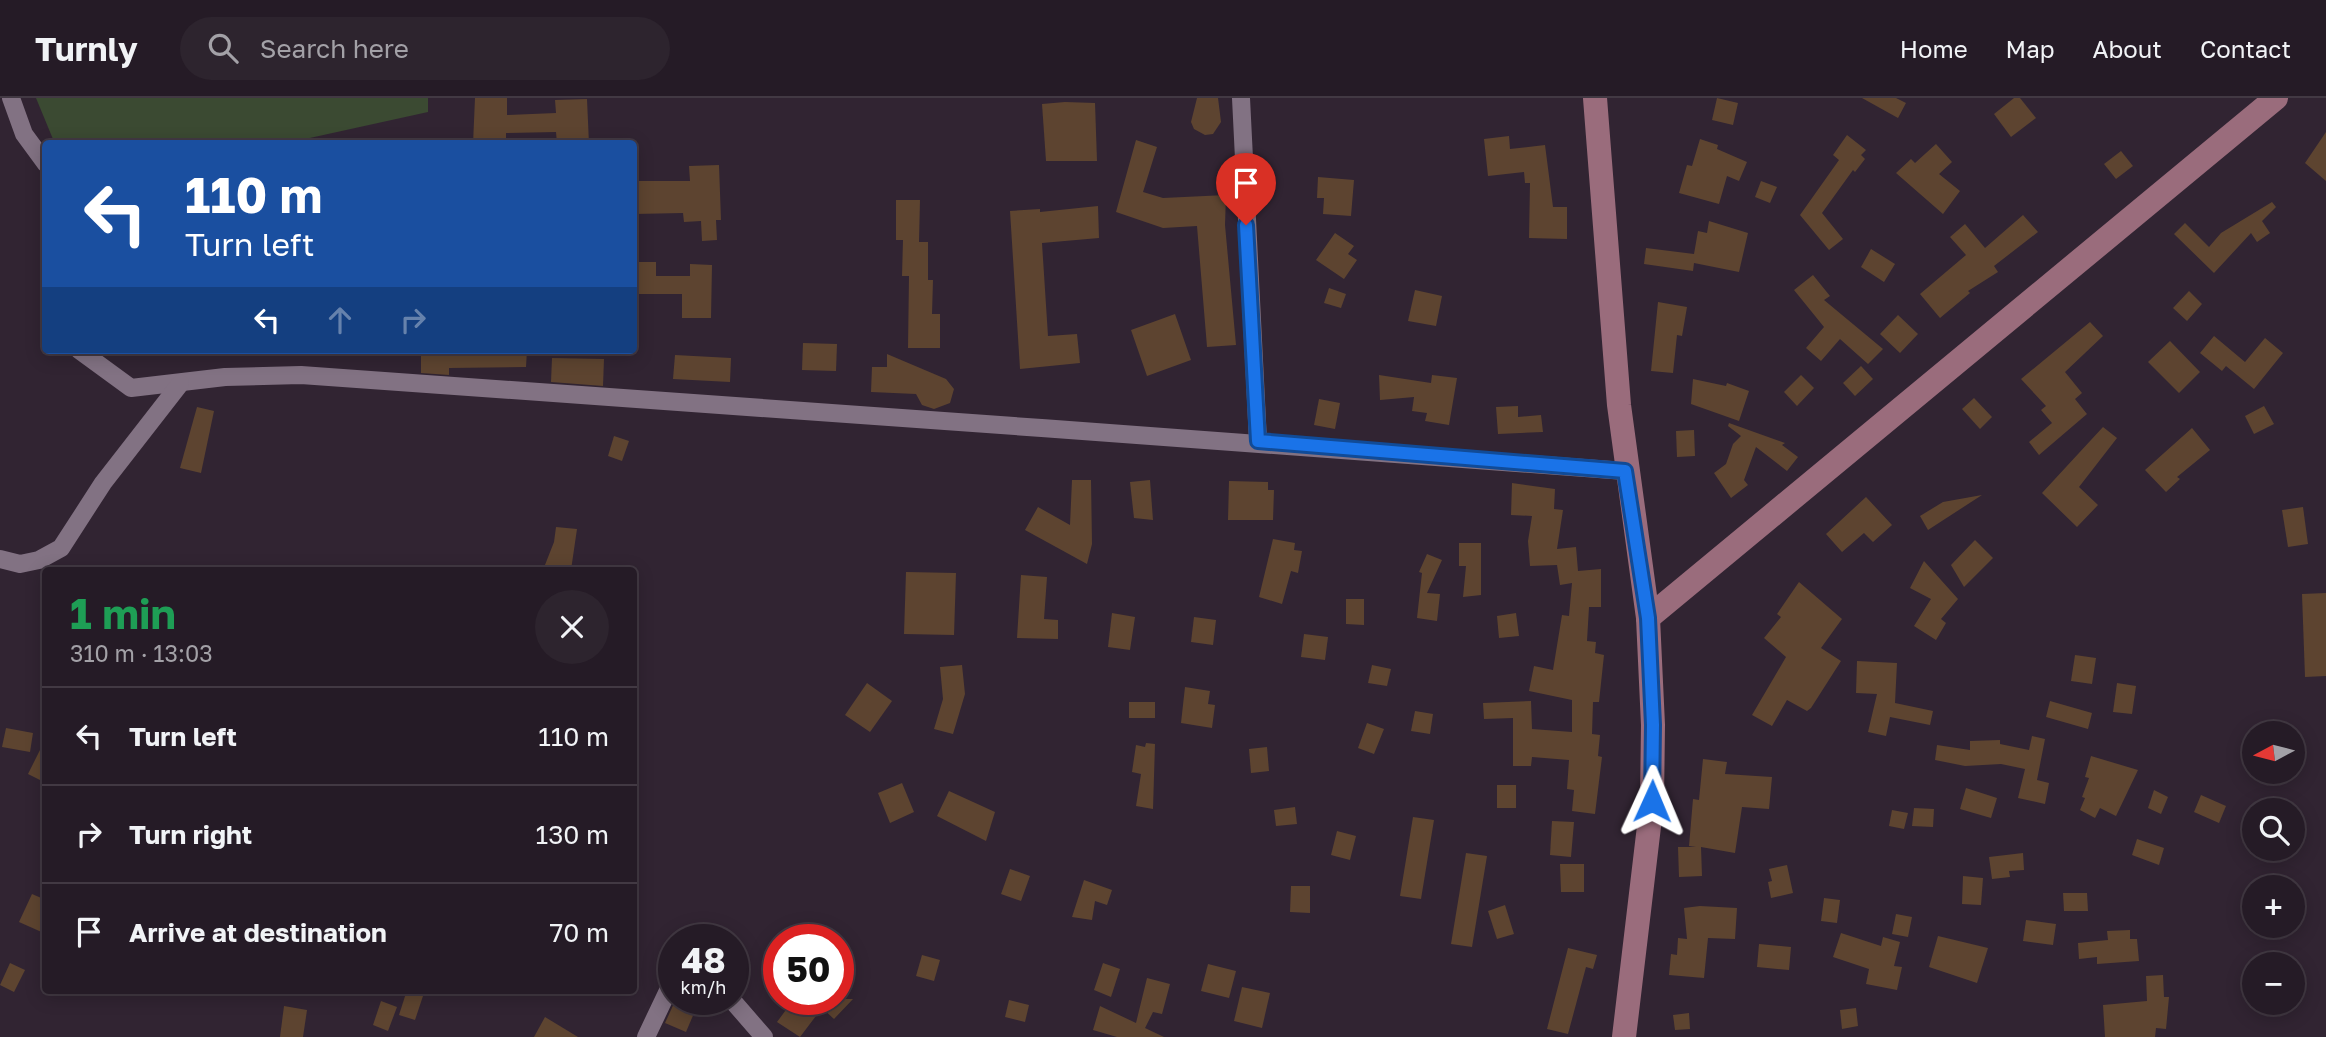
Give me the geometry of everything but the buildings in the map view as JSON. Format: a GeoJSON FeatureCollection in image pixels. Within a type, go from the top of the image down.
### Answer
{"type":"FeatureCollection","features":[{"type":"Feature","properties":{"kind":"main road"},"geometry":{"type":"LineString","coordinates":[[1595,98],[1625,471],[1648,618],[1653,725],[1652,801],[1624,1037]]}},
{"type":"Feature","properties":{"kind":"main road"},"geometry":{"type":"LineString","coordinates":[[1648,618],[2276,98]]}},
{"type":"Feature","properties":{"kind":"street"},"geometry":{"type":"LineString","coordinates":[[11,98],[24,134],[42,159]]}},
{"type":"Feature","properties":{"kind":"street"},"geometry":{"type":"LineString","coordinates":[[1241,98],[1258,441]]}},
{"type":"Feature","properties":{"kind":"street"},"geometry":{"type":"LineString","coordinates":[[84,354],[131,388],[225,377],[301,375],[836,416],[1258,441],[1625,471]]}},
{"type":"Feature","properties":{"kind":"street"},"geometry":{"type":"LineString","coordinates":[[0,559],[20,564],[38,561],[61,548],[110,474],[180,384]]}},
{"type":"Feature","properties":{"kind":"street"},"geometry":{"type":"LineString","coordinates":[[646,1037],[658,1012]]}},
{"type":"Feature","properties":{"kind":"street"},"geometry":{"type":"LineString","coordinates":[[745,1015],[764,1037]]}},
{"type":"Feature","properties":{"kind":"green space"},"geometry":{"type":"Polygon","coordinates":[[[36,98],[428,98],[428,112],[301,140],[53,140],[36,98]]]}},
{"type":"Feature","properties":{"kind":"route"},"geometry":{"type":"LineString","coordinates":[[1246,225],[1258,441],[1625,471],[1648,618],[1653,725],[1652,801]]}}]}
